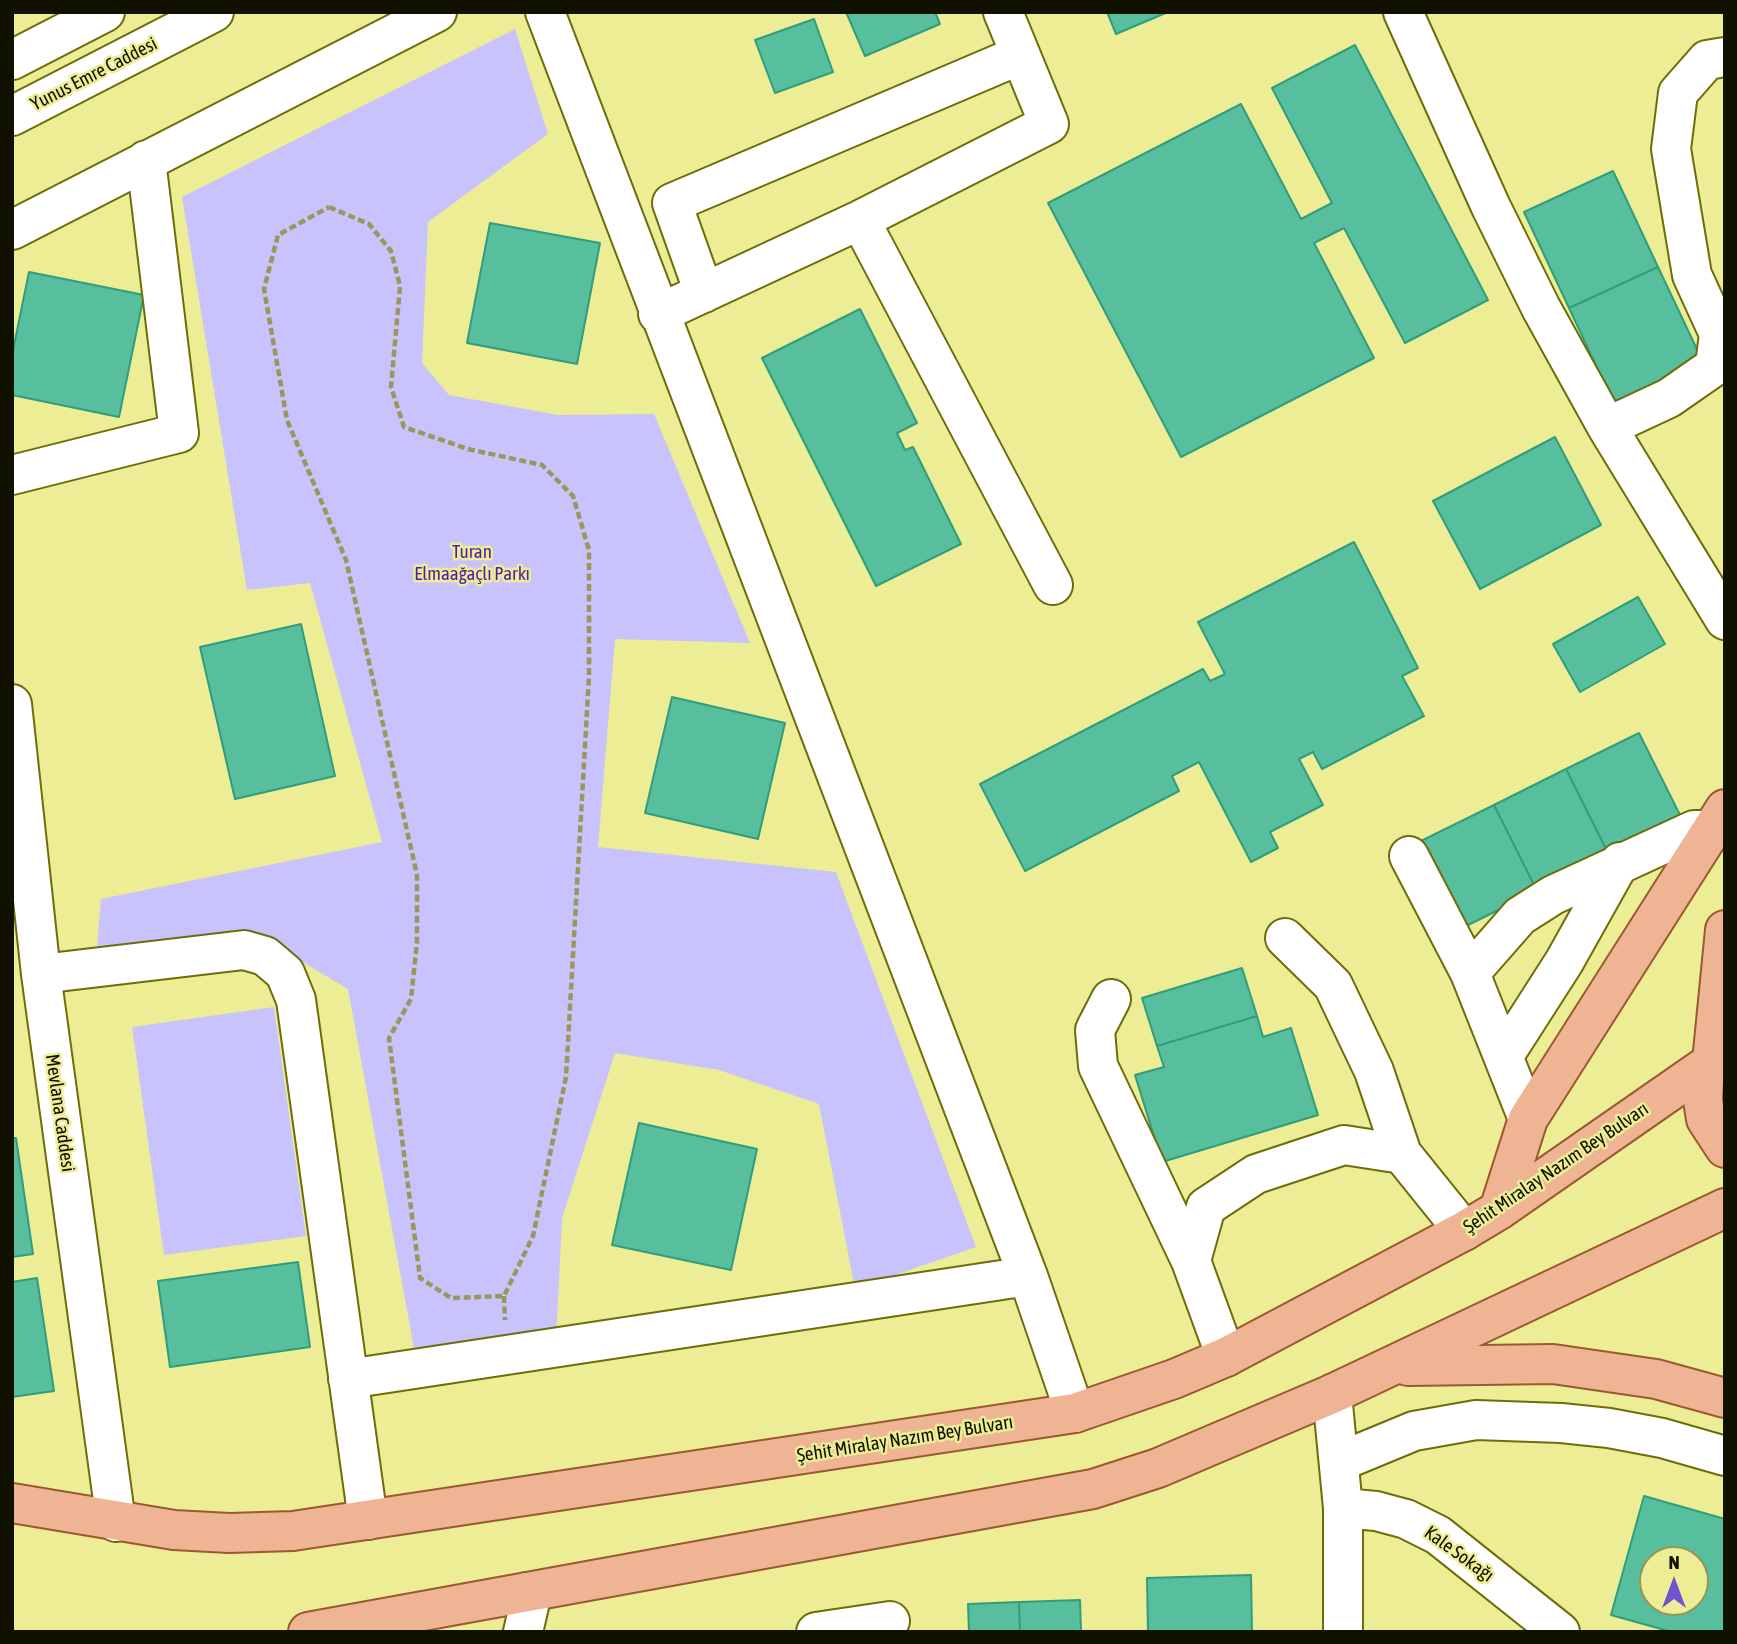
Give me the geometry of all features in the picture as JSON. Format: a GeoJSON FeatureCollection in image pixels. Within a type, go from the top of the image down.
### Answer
{"type":"FeatureCollection","features":[{"type":"Feature","properties":{"kind":"main road"},"geometry":{"type":"LineString","coordinates":[[1499,1210],[1528,1119],[1718,820]]}},
{"type":"Feature","properties":{"kind":"main road"},"geometry":{"type":"LineString","coordinates":[[1725,930],[1718,1054],[1704,1081],[1703,1100],[1706,1119],[1725,1148]]}},
{"type":"Feature","properties":{"kind":"main road","name":"Şehit Miralay Nazım Bey Bulvarı"},"geometry":{"type":"LineString","coordinates":[[12,1503],[116,1522],[229,1533],[293,1531],[1075,1413],[1174,1379],[1226,1357],[1464,1231],[1499,1210],[1718,1054]]}},
{"type":"Feature","properties":{"kind":"main road"},"geometry":{"type":"LineString","coordinates":[[308,1632],[1093,1489],[1158,1468],[1332,1394],[1725,1208]]}},
{"type":"Feature","properties":{"kind":"main road"},"geometry":{"type":"LineString","coordinates":[[1388,1367],[1499,1362],[1553,1364],[1656,1379],[1725,1398]]}},
{"type":"Feature","properties":{"kind":"street"},"geometry":{"type":"LineString","coordinates":[[12,60],[105,12]]}},
{"type":"Feature","properties":{"kind":"street","name":"Yunus Emre Caddesi"},"geometry":{"type":"LineString","coordinates":[[12,116],[214,12]]}},
{"type":"Feature","properties":{"kind":"street"},"geometry":{"type":"LineString","coordinates":[[12,230],[437,12]]}},
{"type":"Feature","properties":{"kind":"street"},"geometry":{"type":"LineString","coordinates":[[545,12],[1028,1276],[1075,1413]]}},
{"type":"Feature","properties":{"kind":"street"},"geometry":{"type":"LineString","coordinates":[[659,314],[860,220],[1049,124],[1003,12]]}},
{"type":"Feature","properties":{"kind":"street"},"geometry":{"type":"LineString","coordinates":[[1403,12],[1491,207],[1607,427],[1725,620]]}},
{"type":"Feature","properties":{"kind":"street"},"geometry":{"type":"LineString","coordinates":[[704,293],[672,203],[1020,54]]}},
{"type":"Feature","properties":{"kind":"street"},"geometry":{"type":"LineString","coordinates":[[1607,427],[1670,398],[1715,366],[1719,334],[1692,275],[1671,149],[1678,93],[1707,60],[1725,57]]}},
{"type":"Feature","properties":{"kind":"street"},"geometry":{"type":"LineString","coordinates":[[12,475],[179,433],[146,160]]}},
{"type":"Feature","properties":{"kind":"street"},"geometry":{"type":"LineString","coordinates":[[860,220],[1053,585]]}},
{"type":"Feature","properties":{"kind":"street","name":"Mevlana Caddesi"},"geometry":{"type":"LineString","coordinates":[[12,704],[41,974],[116,1522]]}},
{"type":"Feature","properties":{"kind":"street"},"geometry":{"type":"LineString","coordinates":[[1471,972],[1520,916],[1553,895],[1620,862],[1718,820]]}},
{"type":"Feature","properties":{"kind":"street"},"geometry":{"type":"LineString","coordinates":[[1409,856],[1471,972],[1528,1119]]}},
{"type":"Feature","properties":{"kind":"street"},"geometry":{"type":"LineString","coordinates":[[1504,1054],[1564,962],[1620,862]]}},
{"type":"Feature","properties":{"kind":"street"},"geometry":{"type":"LineString","coordinates":[[1285,938],[1333,985],[1374,1071],[1402,1154],[1464,1231]]}},
{"type":"Feature","properties":{"kind":"street"},"geometry":{"type":"LineString","coordinates":[[41,974],[244,950],[265,956],[285,972],[296,1000],[368,1520]]}},
{"type":"Feature","properties":{"kind":"street"},"geometry":{"type":"LineString","coordinates":[[1111,999],[1095,1030],[1098,1066],[1191,1261],[1226,1357]]}},
{"type":"Feature","properties":{"kind":"street"},"geometry":{"type":"LineString","coordinates":[[1191,1261],[1206,1207],[1256,1174],[1344,1145],[1402,1154]]}},
{"type":"Feature","properties":{"kind":"street"},"geometry":{"type":"LineString","coordinates":[[348,1379],[1028,1276]]}},
{"type":"Feature","properties":{"kind":"street"},"geometry":{"type":"LineString","coordinates":[[1332,1394],[1343,1508],[1343,1632]]}},
{"type":"Feature","properties":{"kind":"street"},"geometry":{"type":"LineString","coordinates":[[1339,1462],[1415,1431],[1476,1420],[1561,1423],[1609,1428],[1662,1438],[1725,1456]]}},
{"type":"Feature","properties":{"kind":"street","name":"Kale Sokağı"},"geometry":{"type":"LineString","coordinates":[[1343,1508],[1376,1511],[1406,1519],[1438,1535],[1560,1632]]}},
{"type":"Feature","properties":{"kind":"street"},"geometry":{"type":"LineString","coordinates":[[523,1632],[528,1606],[527,1592]]}},
{"type":"Feature","properties":{"kind":"street"},"geometry":{"type":"LineString","coordinates":[[816,1632],[890,1621]]}},
{"type":"Feature","properties":{"kind":"path"},"geometry":{"type":"LineString","coordinates":[[329,207],[369,224],[391,251],[400,286],[391,387],[404,427],[468,449],[542,465],[573,496],[589,550],[589,676],[566,1077],[533,1236],[504,1296],[451,1298],[420,1278],[389,1038],[411,999],[416,942],[416,875],[346,559],[288,420],[264,289],[278,235],[329,207]]}},
{"type":"Feature","properties":{"kind":"green space","name":"Turan Elmaağaçlı Parkı"},"geometry":{"type":"Polygon","coordinates":[[[515,29],[548,134],[428,222],[422,363],[449,395],[558,415],[654,414],[750,643],[615,639],[598,847],[836,872],[976,1247],[855,1289],[819,1104],[719,1070],[615,1053],[562,1218],[556,1341],[420,1381],[348,989],[284,951],[95,972],[101,899],[382,842],[310,583],[247,590],[182,197],[515,29]]]}},
{"type":"Feature","properties":{"kind":"green space"},"geometry":{"type":"Polygon","coordinates":[[[274,1007],[306,1236],[164,1255],[132,1027],[274,1007]]]}},
{"type":"Feature","properties":{"kind":"building"},"geometry":{"type":"Polygon","coordinates":[[[846,12],[935,12],[940,24],[865,56],[846,12]]]}},
{"type":"Feature","properties":{"kind":"building"},"geometry":{"type":"Polygon","coordinates":[[[1107,12],[1168,12],[1116,34],[1107,12]]]}},
{"type":"Feature","properties":{"kind":"building"},"geometry":{"type":"Polygon","coordinates":[[[814,19],[833,72],[775,93],[755,40],[814,19]]]}},
{"type":"Feature","properties":{"kind":"building"},"geometry":{"type":"Polygon","coordinates":[[[1355,45],[1488,300],[1405,343],[1344,228],[1314,243],[1374,358],[1181,457],[1048,203],[1241,104],[1301,219],[1332,203],[1272,88],[1355,45]]]}},
{"type":"Feature","properties":{"kind":"building"},"geometry":{"type":"Polygon","coordinates":[[[1613,171],[1658,267],[1569,308],[1524,212],[1613,171]]]}},
{"type":"Feature","properties":{"kind":"building"},"geometry":{"type":"Polygon","coordinates":[[[490,223],[600,243],[577,364],[467,343],[490,223]]]}},
{"type":"Feature","properties":{"kind":"building"},"geometry":{"type":"Polygon","coordinates":[[[1658,267],[1703,362],[1614,404],[1569,308],[1658,267]]]}},
{"type":"Feature","properties":{"kind":"building"},"geometry":{"type":"Polygon","coordinates":[[[29,272],[144,295],[119,417],[12,395],[12,355],[29,272]]]}},
{"type":"Feature","properties":{"kind":"building"},"geometry":{"type":"Polygon","coordinates":[[[860,309],[917,423],[897,433],[905,450],[913,447],[961,544],[876,586],[762,358],[860,309]]]}},
{"type":"Feature","properties":{"kind":"building"},"geometry":{"type":"Polygon","coordinates":[[[1555,437],[1601,525],[1480,589],[1433,501],[1555,437]]]}},
{"type":"Feature","properties":{"kind":"building"},"geometry":{"type":"Polygon","coordinates":[[[1354,542],[1418,668],[1402,676],[1424,716],[1322,769],[1313,752],[1299,759],[1323,805],[1270,832],[1278,848],[1251,862],[1199,762],[1172,776],[1179,791],[1025,871],[980,784],[1203,669],[1210,681],[1225,674],[1198,622],[1354,542]]]}},
{"type":"Feature","properties":{"kind":"building"},"geometry":{"type":"Polygon","coordinates":[[[1638,597],[1665,644],[1580,692],[1553,644],[1638,597]]]}},
{"type":"Feature","properties":{"kind":"building"},"geometry":{"type":"Polygon","coordinates":[[[301,624],[335,776],[235,799],[200,647],[301,624]]]}},
{"type":"Feature","properties":{"kind":"building"},"geometry":{"type":"Polygon","coordinates":[[[672,697],[785,723],[758,839],[645,813],[672,697]]]}},
{"type":"Feature","properties":{"kind":"building"},"geometry":{"type":"Polygon","coordinates":[[[1639,733],[1682,819],[1609,855],[1566,769],[1639,733]]]}},
{"type":"Feature","properties":{"kind":"building"},"geometry":{"type":"Polygon","coordinates":[[[1566,769],[1609,855],[1537,891],[1494,805],[1566,769]]]}},
{"type":"Feature","properties":{"kind":"building"},"geometry":{"type":"Polygon","coordinates":[[[1494,805],[1537,891],[1464,927],[1421,841],[1494,805]]]}},
{"type":"Feature","properties":{"kind":"building"},"geometry":{"type":"Polygon","coordinates":[[[1242,968],[1257,1016],[1157,1046],[1142,998],[1242,968]]]}},
{"type":"Feature","properties":{"kind":"building"},"geometry":{"type":"Polygon","coordinates":[[[1257,1016],[1263,1037],[1291,1028],[1318,1115],[1162,1162],[1135,1075],[1164,1067],[1157,1046],[1257,1016]]]}},
{"type":"Feature","properties":{"kind":"building"},"geometry":{"type":"Polygon","coordinates":[[[639,1123],[757,1149],[731,1270],[612,1245],[639,1123]]]}},
{"type":"Feature","properties":{"kind":"building"},"geometry":{"type":"Polygon","coordinates":[[[12,1138],[16,1138],[33,1254],[12,1257],[12,1138]]]}},
{"type":"Feature","properties":{"kind":"building"},"geometry":{"type":"Polygon","coordinates":[[[298,1262],[310,1347],[170,1367],[158,1281],[298,1262]]]}},
{"type":"Feature","properties":{"kind":"building"},"geometry":{"type":"Polygon","coordinates":[[[37,1278],[54,1391],[12,1397],[12,1282],[37,1278]]]}},
{"type":"Feature","properties":{"kind":"building"},"geometry":{"type":"Polygon","coordinates":[[[1644,1496],[1725,1519],[1725,1632],[1672,1632],[1611,1615],[1644,1496]]]}},
{"type":"Feature","properties":{"kind":"building"},"geometry":{"type":"Polygon","coordinates":[[[1251,1575],[1252,1632],[1148,1632],[1147,1578],[1251,1575]]]}},
{"type":"Feature","properties":{"kind":"building"},"geometry":{"type":"Polygon","coordinates":[[[1080,1600],[1081,1632],[1020,1632],[1019,1602],[1080,1600]]]}},
{"type":"Feature","properties":{"kind":"building"},"geometry":{"type":"Polygon","coordinates":[[[1019,1602],[1020,1632],[969,1632],[968,1604],[1019,1602]]]}}]}
